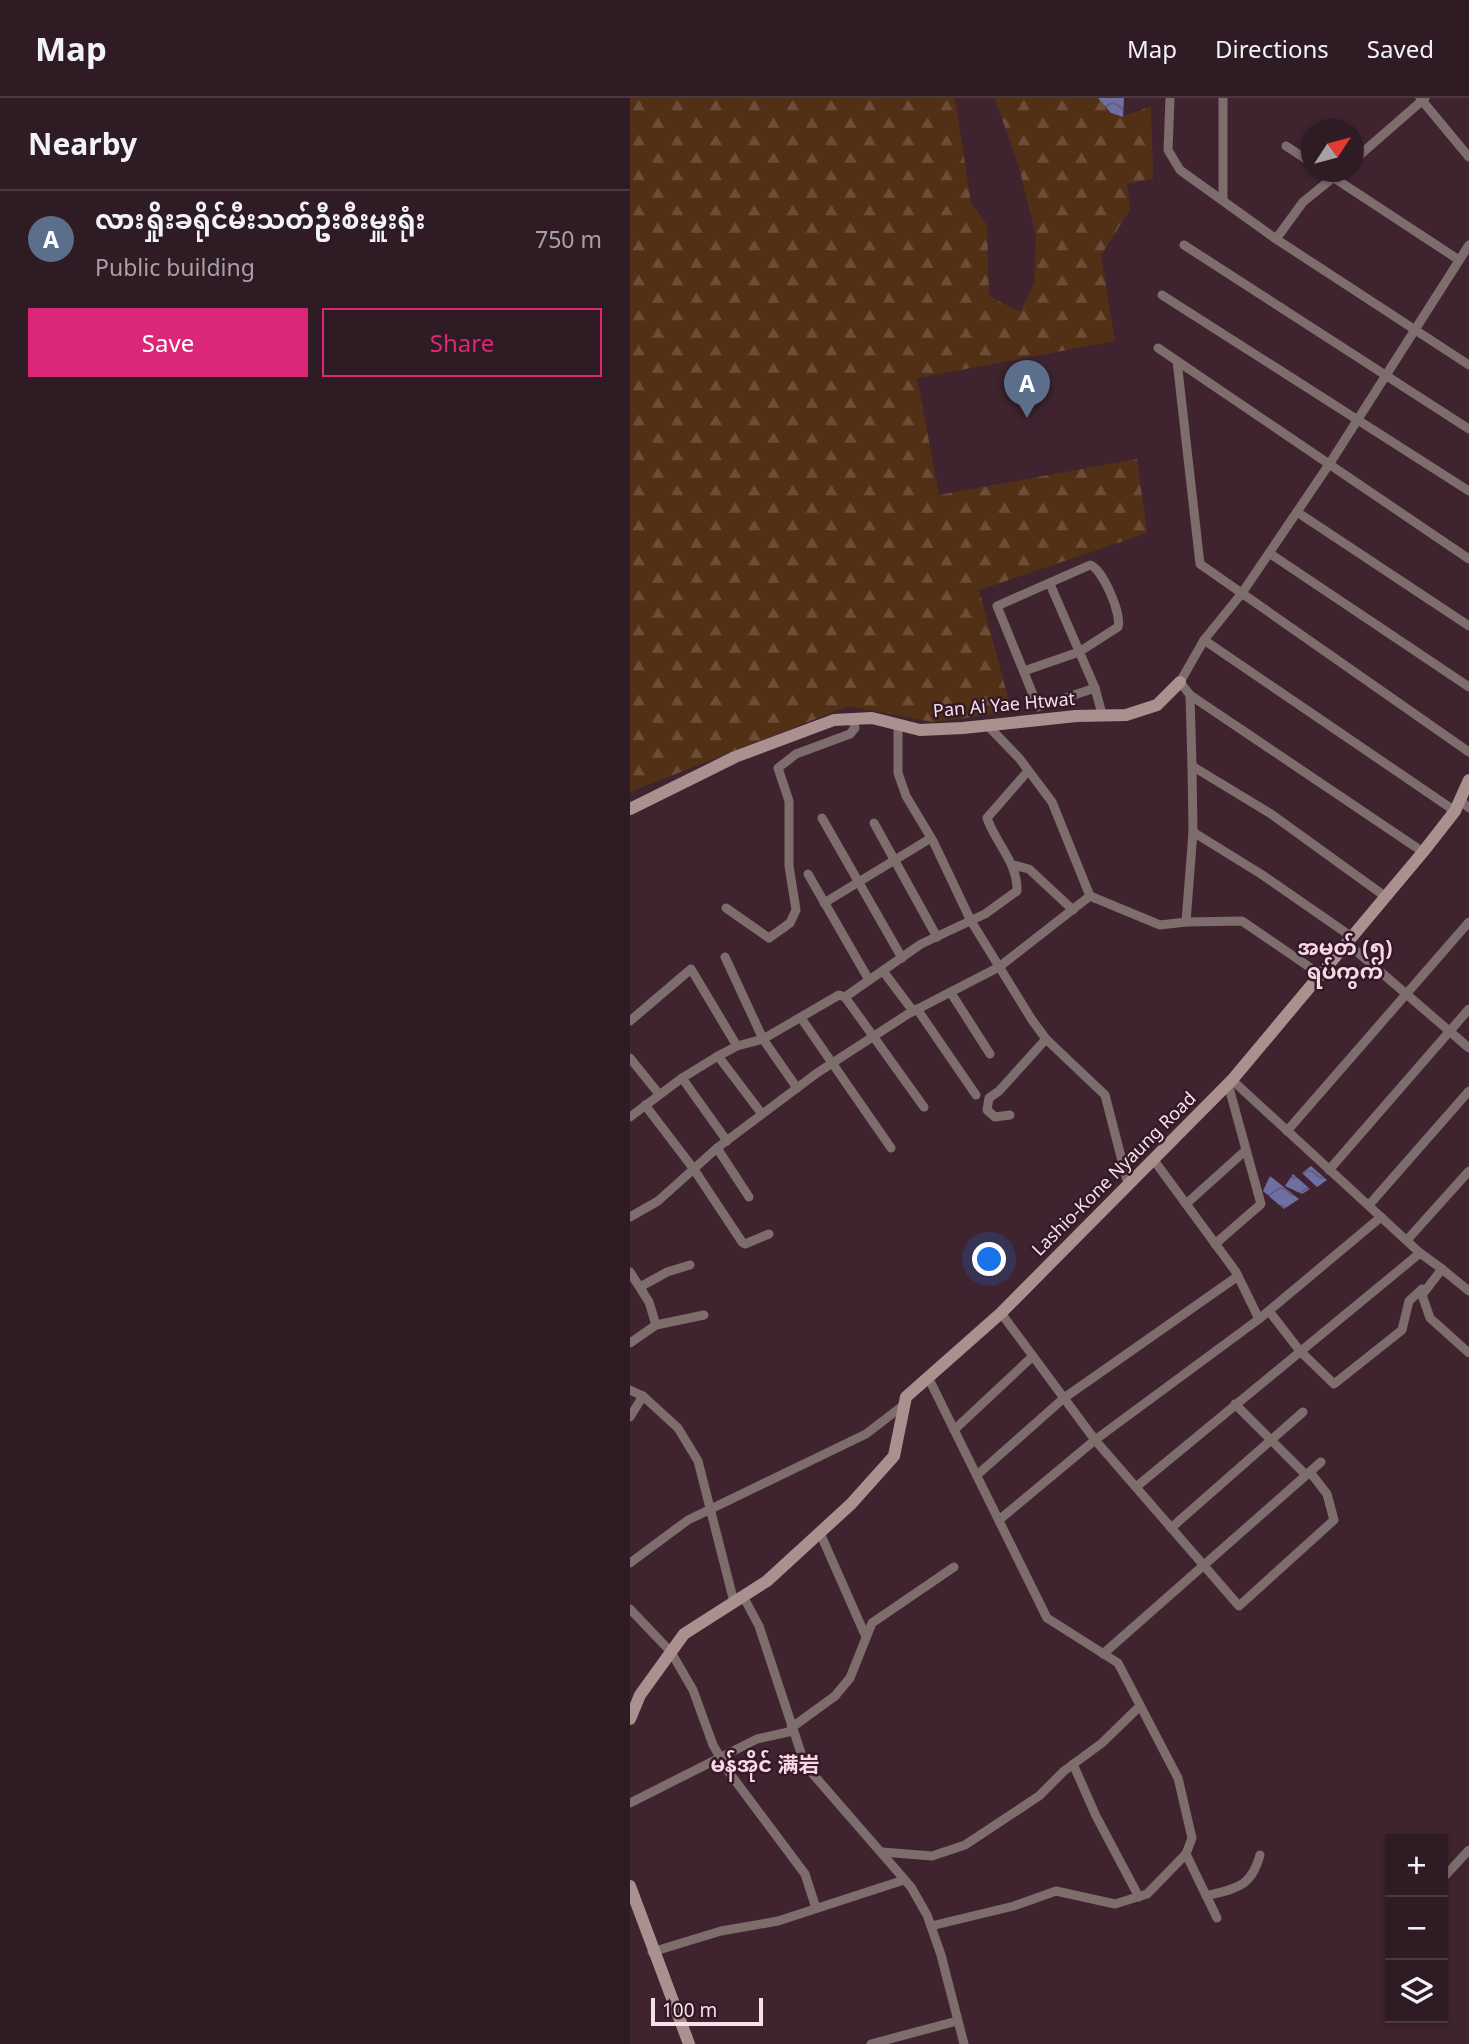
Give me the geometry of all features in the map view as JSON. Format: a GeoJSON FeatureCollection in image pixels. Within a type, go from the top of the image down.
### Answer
{"type":"FeatureCollection","features":[{"type":"Feature","properties":{"kind":"main road","name":"Pan Ai Yae Htwat"},"geometry":{"type":"LineString","coordinates":[[630,809],[724,762],[834,720],[872,718],[920,730],[1102,714],[1126,715],[1157,705],[1180,682]]}},
{"type":"Feature","properties":{"kind":"main road","name":"Lashio-Kone Nyaung Road"},"geometry":{"type":"LineString","coordinates":[[905,1404],[906,1397],[1001,1313],[1230,1082],[1461,806],[1469,780]]}},
{"type":"Feature","properties":{"kind":"main road"},"geometry":{"type":"LineString","coordinates":[[630,1719],[640,1695],[684,1634],[767,1581],[851,1504],[894,1455],[905,1404]]}},
{"type":"Feature","properties":{"kind":"main road"},"geometry":{"type":"LineString","coordinates":[[630,1885],[652,1952],[689,2044]]}},
{"type":"Feature","properties":{"kind":"street"},"geometry":{"type":"LineString","coordinates":[[1170,98],[1168,150],[1180,170],[1276,239],[1469,365]]}},
{"type":"Feature","properties":{"kind":"street"},"geometry":{"type":"LineString","coordinates":[[1223,98],[1223,200]]}},
{"type":"Feature","properties":{"kind":"street"},"geometry":{"type":"LineString","coordinates":[[1364,150],[1423,99],[1469,157]]}},
{"type":"Feature","properties":{"kind":"street"},"geometry":{"type":"LineString","coordinates":[[1286,146],[1301,156]]}},
{"type":"Feature","properties":{"kind":"street"},"geometry":{"type":"LineString","coordinates":[[1276,239],[1303,202],[1324,182]]}},
{"type":"Feature","properties":{"kind":"street"},"geometry":{"type":"LineString","coordinates":[[1345,182],[1459,260]]}},
{"type":"Feature","properties":{"kind":"street"},"geometry":{"type":"LineString","coordinates":[[1184,245],[1469,429]]}},
{"type":"Feature","properties":{"kind":"street"},"geometry":{"type":"LineString","coordinates":[[1423,852],[1190,695],[1180,682],[1204,640],[1242,593],[1330,463],[1413,329],[1469,246]]}},
{"type":"Feature","properties":{"kind":"street"},"geometry":{"type":"LineString","coordinates":[[1162,295],[1469,491]]}},
{"type":"Feature","properties":{"kind":"street"},"geometry":{"type":"LineString","coordinates":[[1158,348],[1469,559]]}},
{"type":"Feature","properties":{"kind":"street"},"geometry":{"type":"LineString","coordinates":[[1177,361],[1197,558],[1206,571],[1242,593],[1469,752]]}},
{"type":"Feature","properties":{"kind":"street"},"geometry":{"type":"LineString","coordinates":[[1297,512],[1469,626]]}},
{"type":"Feature","properties":{"kind":"street"},"geometry":{"type":"LineString","coordinates":[[1269,553],[1469,687]]}},
{"type":"Feature","properties":{"kind":"street"},"geometry":{"type":"LineString","coordinates":[[1024,671],[1079,652],[1118,627],[1120,621],[1114,603],[1096,567],[1090,565],[997,606],[1038,708],[1095,688]]}},
{"type":"Feature","properties":{"kind":"street"},"geometry":{"type":"LineString","coordinates":[[1050,584],[1095,688],[1102,714]]}},
{"type":"Feature","properties":{"kind":"street"},"geometry":{"type":"LineString","coordinates":[[1204,640],[1461,806]]}},
{"type":"Feature","properties":{"kind":"street"},"geometry":{"type":"LineString","coordinates":[[1186,922],[1193,832],[1190,695]]}},
{"type":"Feature","properties":{"kind":"street"},"geometry":{"type":"LineString","coordinates":[[726,908],[769,938],[790,923],[796,911],[789,866],[789,801],[778,768],[796,754],[850,734],[855,729],[852,719]]}},
{"type":"Feature","properties":{"kind":"street"},"geometry":{"type":"LineString","coordinates":[[898,725],[898,773],[906,796],[932,838],[971,921],[1046,1039],[1105,1095],[1128,1184]]}},
{"type":"Feature","properties":{"kind":"street"},"geometry":{"type":"LineString","coordinates":[[988,726],[1052,802],[1090,896],[1160,925],[1242,921],[1321,975]]}},
{"type":"Feature","properties":{"kind":"street"},"geometry":{"type":"LineString","coordinates":[[1192,766],[1271,814],[1386,897]]}},
{"type":"Feature","properties":{"kind":"street"},"geometry":{"type":"LineString","coordinates":[[845,997],[902,958],[971,921],[1017,891],[1018,880],[1013,865],[987,818],[1028,771]]}},
{"type":"Feature","properties":{"kind":"street"},"geometry":{"type":"LineString","coordinates":[[822,818],[902,958]]}},
{"type":"Feature","properties":{"kind":"street"},"geometry":{"type":"LineString","coordinates":[[874,823],[937,937]]}},
{"type":"Feature","properties":{"kind":"street"},"geometry":{"type":"LineString","coordinates":[[1193,832],[1261,874],[1349,940],[1469,1048]]}},
{"type":"Feature","properties":{"kind":"street"},"geometry":{"type":"LineString","coordinates":[[824,904],[932,838]]}},
{"type":"Feature","properties":{"kind":"street"},"geometry":{"type":"LineString","coordinates":[[1013,865],[1029,869],[1073,910]]}},
{"type":"Feature","properties":{"kind":"street"},"geometry":{"type":"LineString","coordinates":[[808,874],[869,980]]}},
{"type":"Feature","properties":{"kind":"street"},"geometry":{"type":"LineString","coordinates":[[630,1217],[658,1201],[717,1148],[797,1088],[915,1010],[999,967],[1090,896]]}},
{"type":"Feature","properties":{"kind":"street"},"geometry":{"type":"LineString","coordinates":[[1287,1131],[1469,922]]}},
{"type":"Feature","properties":{"kind":"street"},"geometry":{"type":"LineString","coordinates":[[724,957],[763,1039],[797,1088]]}},
{"type":"Feature","properties":{"kind":"street"},"geometry":{"type":"LineString","coordinates":[[630,1021],[691,969],[737,1046]]}},
{"type":"Feature","properties":{"kind":"street"},"geometry":{"type":"LineString","coordinates":[[883,971],[915,1010],[976,1095]]}},
{"type":"Feature","properties":{"kind":"street"},"geometry":{"type":"LineString","coordinates":[[951,993],[990,1054]]}},
{"type":"Feature","properties":{"kind":"street"},"geometry":{"type":"LineString","coordinates":[[630,1116],[682,1078],[718,1056],[737,1046],[763,1039],[839,995],[845,997],[924,1107]]}},
{"type":"Feature","properties":{"kind":"street"},"geometry":{"type":"LineString","coordinates":[[1329,1170],[1469,1009]]}},
{"type":"Feature","properties":{"kind":"street"},"geometry":{"type":"LineString","coordinates":[[801,1018],[891,1148]]}},
{"type":"Feature","properties":{"kind":"street"},"geometry":{"type":"LineString","coordinates":[[1010,1115],[995,1117],[988,1110],[989,1098],[999,1091],[1046,1039]]}},
{"type":"Feature","properties":{"kind":"street"},"geometry":{"type":"LineString","coordinates":[[718,1056],[762,1114]]}},
{"type":"Feature","properties":{"kind":"street"},"geometry":{"type":"LineString","coordinates":[[630,1058],[659,1094]]}},
{"type":"Feature","properties":{"kind":"street"},"geometry":{"type":"LineString","coordinates":[[682,1078],[727,1141]]}},
{"type":"Feature","properties":{"kind":"street"},"geometry":{"type":"LineString","coordinates":[[1230,1082],[1420,1253],[1469,1292]]}},
{"type":"Feature","properties":{"kind":"street"},"geometry":{"type":"LineString","coordinates":[[1215,1244],[1261,1204],[1230,1082]]}},
{"type":"Feature","properties":{"kind":"street"},"geometry":{"type":"LineString","coordinates":[[1368,1205],[1469,1091]]}},
{"type":"Feature","properties":{"kind":"street"},"geometry":{"type":"LineString","coordinates":[[645,1105],[694,1168],[745,1244],[769,1234]]}},
{"type":"Feature","properties":{"kind":"street"},"geometry":{"type":"LineString","coordinates":[[717,1148],[749,1197]]}},
{"type":"Feature","properties":{"kind":"street"},"geometry":{"type":"LineString","coordinates":[[1186,1204],[1246,1150]]}},
{"type":"Feature","properties":{"kind":"street"},"geometry":{"type":"LineString","coordinates":[[1153,1158],[1238,1276],[1259,1319]]}},
{"type":"Feature","properties":{"kind":"street"},"geometry":{"type":"LineString","coordinates":[[1407,1240],[1469,1171]]}},
{"type":"Feature","properties":{"kind":"street"},"geometry":{"type":"LineString","coordinates":[[999,1520],[1095,1440],[1259,1319],[1381,1217]]}},
{"type":"Feature","properties":{"kind":"street"},"geometry":{"type":"LineString","coordinates":[[1136,1487],[1420,1253]]}},
{"type":"Feature","properties":{"kind":"street"},"geometry":{"type":"LineString","coordinates":[[640,1287],[667,1272],[690,1265]]}},
{"type":"Feature","properties":{"kind":"street"},"geometry":{"type":"LineString","coordinates":[[1269,1311],[1300,1350],[1334,1384],[1402,1330],[1409,1301],[1442,1269]]}},
{"type":"Feature","properties":{"kind":"street"},"geometry":{"type":"LineString","coordinates":[[630,1272],[655,1315],[656,1325]]}},
{"type":"Feature","properties":{"kind":"street"},"geometry":{"type":"LineString","coordinates":[[976,1475],[1064,1398],[1238,1276]]}},
{"type":"Feature","properties":{"kind":"street"},"geometry":{"type":"LineString","coordinates":[[1430,1282],[1422,1295],[1430,1318],[1469,1353]]}},
{"type":"Feature","properties":{"kind":"street"},"geometry":{"type":"LineString","coordinates":[[1001,1313],[1095,1440],[1239,1606],[1334,1520],[1327,1494],[1235,1404]]}},
{"type":"Feature","properties":{"kind":"street"},"geometry":{"type":"LineString","coordinates":[[630,1343],[656,1325],[704,1315]]}},
{"type":"Feature","properties":{"kind":"street"},"geometry":{"type":"LineString","coordinates":[[954,1430],[1033,1356]]}},
{"type":"Feature","properties":{"kind":"street"},"geometry":{"type":"LineString","coordinates":[[929,1378],[1047,1618],[1118,1663],[1178,1778],[1192,1838],[1186,1854],[1147,1894],[1139,1897],[1115,1904],[1056,1891],[1014,1906],[931,1926]]}},
{"type":"Feature","properties":{"kind":"street"},"geometry":{"type":"LineString","coordinates":[[630,1390],[643,1396],[678,1428],[698,1461],[710,1511],[739,1599],[759,1626],[805,1765],[904,1880],[931,1926],[964,2044]]}},
{"type":"Feature","properties":{"kind":"street"},"geometry":{"type":"LineString","coordinates":[[630,1417],[643,1396]]}},
{"type":"Feature","properties":{"kind":"street"},"geometry":{"type":"LineString","coordinates":[[630,1563],[688,1520],[866,1434],[905,1404]]}},
{"type":"Feature","properties":{"kind":"street"},"geometry":{"type":"LineString","coordinates":[[1171,1528],[1303,1412]]}},
{"type":"Feature","properties":{"kind":"street"},"geometry":{"type":"LineString","coordinates":[[1103,1654],[1321,1462]]}},
{"type":"Feature","properties":{"kind":"street"},"geometry":{"type":"LineString","coordinates":[[820,1533],[866,1637]]}},
{"type":"Feature","properties":{"kind":"street"},"geometry":{"type":"LineString","coordinates":[[630,1803],[650,1796],[757,1739],[792,1729],[835,1696],[850,1678],[872,1623],[891,1607],[922,1590],[954,1567]]}},
{"type":"Feature","properties":{"kind":"street"},"geometry":{"type":"LineString","coordinates":[[630,1609],[671,1652],[692,1690],[720,1757],[805,1874],[816,1908]]}},
{"type":"Feature","properties":{"kind":"street"},"geometry":{"type":"LineString","coordinates":[[881,1852],[932,1856],[965,1845],[1039,1796],[1073,1765],[1102,1744],[1140,1706]]}},
{"type":"Feature","properties":{"kind":"street"},"geometry":{"type":"LineString","coordinates":[[1073,1765],[1096,1816],[1139,1897]]}},
{"type":"Feature","properties":{"kind":"street"},"geometry":{"type":"LineString","coordinates":[[1448,1873],[1469,1850]]}},
{"type":"Feature","properties":{"kind":"street"},"geometry":{"type":"LineString","coordinates":[[1186,1854],[1217,1919]]}},
{"type":"Feature","properties":{"kind":"street"},"geometry":{"type":"LineString","coordinates":[[1206,1896],[1241,1887],[1255,1873],[1260,1855]]}},
{"type":"Feature","properties":{"kind":"street"},"geometry":{"type":"LineString","coordinates":[[652,1952],[721,1931],[778,1921],[904,1880]]}},
{"type":"Feature","properties":{"kind":"street"},"geometry":{"type":"LineString","coordinates":[[871,2044],[957,2021]]}},
{"type":"Feature","properties":{"kind":"green space"},"geometry":{"type":"Polygon","coordinates":[[[630,98],[955,98],[971,203],[987,225],[989,296],[1020,312],[1034,284],[1036,235],[1019,168],[995,98],[1098,98],[1111,111],[1122,115],[1151,106],[1153,179],[1127,184],[1130,210],[1101,255],[1115,341],[917,378],[939,495],[1137,459],[1147,533],[979,590],[1012,712],[933,722],[848,706],[630,792],[630,98]]]}},
{"type":"Feature","properties":{"kind":"water"},"geometry":{"type":"Polygon","coordinates":[[[1098,98],[1124,98],[1123,117],[1111,113],[1098,98]]]}},
{"type":"Feature","properties":{"kind":"water"},"geometry":{"type":"Polygon","coordinates":[[[1311,1166],[1327,1180],[1317,1187],[1302,1173],[1311,1166]]]}},
{"type":"Feature","properties":{"kind":"water"},"geometry":{"type":"Polygon","coordinates":[[[1293,1174],[1310,1189],[1302,1194],[1285,1186],[1293,1174]]]}},
{"type":"Feature","properties":{"kind":"water"},"geometry":{"type":"Polygon","coordinates":[[[1270,1176],[1299,1199],[1284,1209],[1263,1191],[1270,1176]]]}},
{"type":"Feature","properties":{"kind":"place","name":"လားရှိုးခရိုင်မီးသတ်ဦးစီးမှူးရုံး"},"geometry":{"type":"Point","coordinates":[1027,418]}},
{"type":"Feature","properties":{"kind":"district","name":"အမှတ် (၅) ရပ်ကွက်"},"geometry":{"type":"Point","coordinates":[1345,960]}},
{"type":"Feature","properties":{"kind":"district","name":"မန်အိုင် 满岩"},"geometry":{"type":"Point","coordinates":[765,1765]}}]}
